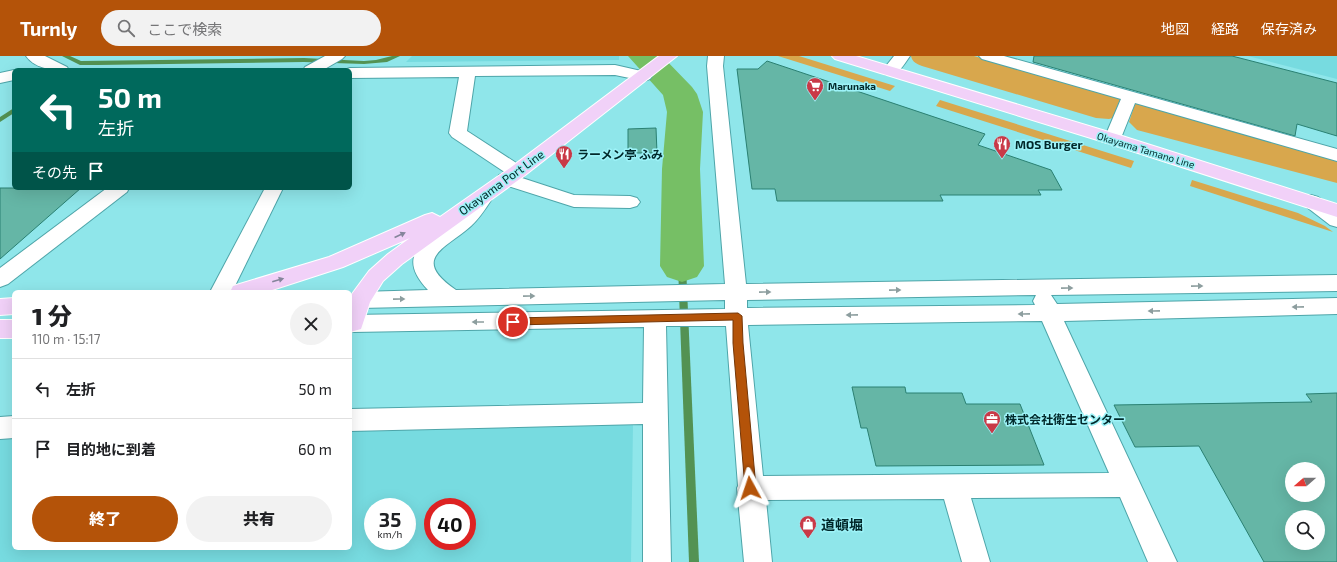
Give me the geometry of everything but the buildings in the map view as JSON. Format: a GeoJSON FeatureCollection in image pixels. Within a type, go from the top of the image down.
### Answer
{"type":"FeatureCollection","features":[{"type":"Feature","properties":{"kind":"main road","name":"Okayama Tamano Line"},"geometry":{"type":"LineString","coordinates":[[840,56],[1113,139],[1337,211]]}},
{"type":"Feature","properties":{"kind":"main road","name":"Okayama Port Line"},"geometry":{"type":"LineString","coordinates":[[352,323],[355,300],[376,276],[395,259],[512,175],[667,57]]}},
{"type":"Feature","properties":{"kind":"main road"},"geometry":{"type":"LineString","coordinates":[[247,290],[336,262],[380,244],[486,194]]}},
{"type":"Feature","properties":{"kind":"main road"},"geometry":{"type":"LineString","coordinates":[[0,307],[12,306]]}},
{"type":"Feature","properties":{"kind":"main road"},"geometry":{"type":"LineString","coordinates":[[0,330],[12,329]]}},
{"type":"Feature","properties":{"kind":"street"},"geometry":{"type":"LineString","coordinates":[[34,56],[56,68]]}},
{"type":"Feature","properties":{"kind":"street"},"geometry":{"type":"LineString","coordinates":[[315,68],[337,56]]}},
{"type":"Feature","properties":{"kind":"street"},"geometry":{"type":"LineString","coordinates":[[716,56],[715,66],[738,316],[738,343],[750,488],[758,562]]}},
{"type":"Feature","properties":{"kind":"street"},"geometry":{"type":"LineString","coordinates":[[890,71],[902,56]]}},
{"type":"Feature","properties":{"kind":"street"},"geometry":{"type":"LineString","coordinates":[[987,56],[1337,155]]}},
{"type":"Feature","properties":{"kind":"street"},"geometry":{"type":"LineString","coordinates":[[352,73],[615,70],[644,76]]}},
{"type":"Feature","properties":{"kind":"street"},"geometry":{"type":"LineString","coordinates":[[468,72],[458,133],[512,175],[540,191],[574,201],[630,202]]}},
{"type":"Feature","properties":{"kind":"street"},"geometry":{"type":"LineString","coordinates":[[0,78],[12,75]]}},
{"type":"Feature","properties":{"kind":"street"},"geometry":{"type":"LineString","coordinates":[[1113,139],[1130,96]]}},
{"type":"Feature","properties":{"kind":"street"},"geometry":{"type":"LineString","coordinates":[[0,279],[80,216],[117,190]]}},
{"type":"Feature","properties":{"kind":"street"},"geometry":{"type":"LineString","coordinates":[[222,290],[273,190]]}},
{"type":"Feature","properties":{"kind":"street"},"geometry":{"type":"LineString","coordinates":[[451,298],[436,288],[427,275],[424,262],[426,254],[432,246],[466,220],[486,194]]}},
{"type":"Feature","properties":{"kind":"street"},"geometry":{"type":"LineString","coordinates":[[1310,202],[1337,220]]}},
{"type":"Feature","properties":{"kind":"street"},"geometry":{"type":"LineString","coordinates":[[355,300],[669,293],[1337,283]]}},
{"type":"Feature","properties":{"kind":"street"},"geometry":{"type":"LineString","coordinates":[[1038,288],[1163,562]]}},
{"type":"Feature","properties":{"kind":"street"},"geometry":{"type":"LineString","coordinates":[[352,323],[482,322],[738,316],[1049,313],[1337,306]]}},
{"type":"Feature","properties":{"kind":"street"},"geometry":{"type":"LineString","coordinates":[[657,562],[656,413],[663,318]]}},
{"type":"Feature","properties":{"kind":"street"},"geometry":{"type":"LineString","coordinates":[[352,420],[656,413]]}},
{"type":"Feature","properties":{"kind":"street"},"geometry":{"type":"LineString","coordinates":[[0,428],[12,428]]}},
{"type":"Feature","properties":{"kind":"street"},"geometry":{"type":"LineString","coordinates":[[750,488],[1127,485]]}},
{"type":"Feature","properties":{"kind":"street"},"geometry":{"type":"LineString","coordinates":[[954,486],[976,562]]}},
{"type":"Feature","properties":{"kind":"shaded area"},"geometry":{"type":"Polygon","coordinates":[[[412,56],[619,56],[619,60],[406,62],[412,56]]]}},
{"type":"Feature","properties":{"kind":"shaded area"},"geometry":{"type":"Polygon","coordinates":[[[778,56],[799,56],[895,86],[890,91],[778,56]]]}},
{"type":"Feature","properties":{"kind":"shaded area"},"geometry":{"type":"Polygon","coordinates":[[[911,56],[974,56],[1121,97],[1113,118],[1096,118],[922,66],[917,64],[911,56]]]}},
{"type":"Feature","properties":{"kind":"shaded area"},"geometry":{"type":"Polygon","coordinates":[[[1248,56],[1337,56],[1337,79],[1248,56]]]}},
{"type":"Feature","properties":{"kind":"shaded area"},"geometry":{"type":"Polygon","coordinates":[[[940,100],[1134,161],[1131,168],[936,106],[940,100]]]}},
{"type":"Feature","properties":{"kind":"shaded area"},"geometry":{"type":"Polygon","coordinates":[[[1136,101],[1337,159],[1337,183],[1137,130],[1129,122],[1136,101]]]}},
{"type":"Feature","properties":{"kind":"shaded area"},"geometry":{"type":"Polygon","coordinates":[[[1192,180],[1298,213],[1325,226],[1333,232],[1190,186],[1192,180]]]}},
{"type":"Feature","properties":{"kind":"shaded area"},"geometry":{"type":"Polygon","coordinates":[[[633,424],[631,562],[0,562],[0,438],[12,438],[12,550],[352,550],[352,430],[633,424]]]}},
{"type":"Feature","properties":{"kind":"waterway"},"geometry":{"type":"LineString","coordinates":[[65,56],[80,63],[253,60],[315,60],[364,63],[387,60],[397,56]]}},
{"type":"Feature","properties":{"kind":"waterway"},"geometry":{"type":"LineString","coordinates":[[644,56],[680,94],[685,112],[681,169],[682,266]]}},
{"type":"Feature","properties":{"kind":"waterway"},"geometry":{"type":"LineString","coordinates":[[0,120],[12,111]]}},
{"type":"Feature","properties":{"kind":"waterway"},"geometry":{"type":"LineString","coordinates":[[682,266],[694,562]]}},
{"type":"Feature","properties":{"kind":"place","name":"Marunaka"},"geometry":{"type":"Point","coordinates":[815,101]}},
{"type":"Feature","properties":{"kind":"place","name":"MOS Burger"},"geometry":{"type":"Point","coordinates":[1002,159]}},
{"type":"Feature","properties":{"kind":"place","name":"ラーメン亭 ふみ"},"geometry":{"type":"Point","coordinates":[564,169]}},
{"type":"Feature","properties":{"kind":"place","name":"株式会社衛生センター"},"geometry":{"type":"Point","coordinates":[992,434]}},
{"type":"Feature","properties":{"kind":"place","name":"道頓堀"},"geometry":{"type":"Point","coordinates":[808,539]}},
{"type":"Feature","properties":{"kind":"route"},"geometry":{"type":"LineString","coordinates":[[513,322],[738,316],[738,343],[750,488]]}}]}
